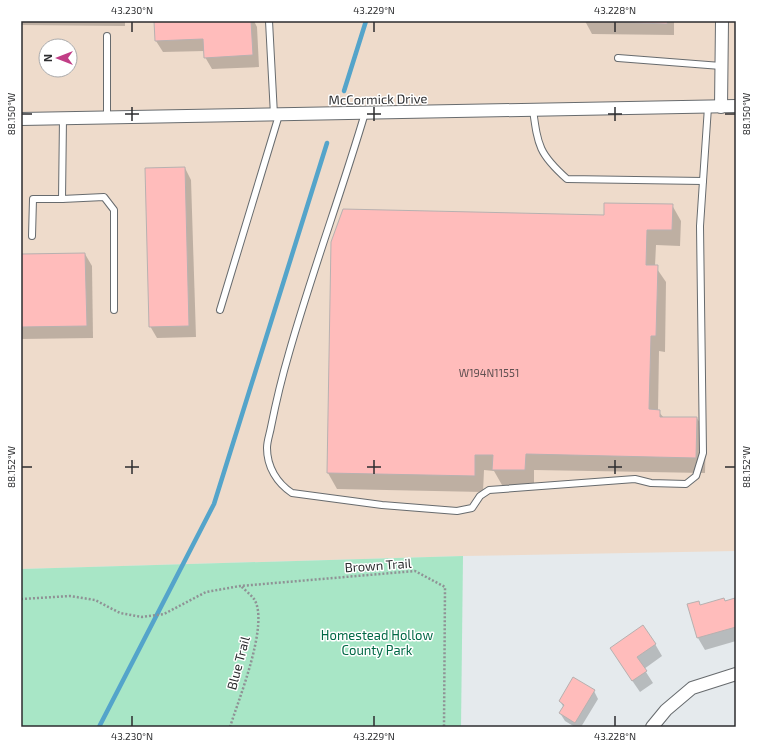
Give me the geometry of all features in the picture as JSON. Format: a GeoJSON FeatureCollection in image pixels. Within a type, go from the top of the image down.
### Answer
{"type":"FeatureCollection","features":[{"type":"Feature","properties":{"kind":"street"},"geometry":{"type":"LineString","coordinates":[[720,107],[722,21]]}},
{"type":"Feature","properties":{"kind":"street","name":"McCormick Drive"},"geometry":{"type":"LineString","coordinates":[[21,119],[736,106]]}},
{"type":"Feature","properties":{"kind":"street"},"geometry":{"type":"LineString","coordinates":[[652,727],[666,710],[692,688],[736,674]]}},
{"type":"Feature","properties":{"kind":"lane"},"geometry":{"type":"LineString","coordinates":[[220,310],[277,115],[269,21]]}},
{"type":"Feature","properties":{"kind":"lane"},"geometry":{"type":"LineString","coordinates":[[107,36],[107,118]]}},
{"type":"Feature","properties":{"kind":"lane"},"geometry":{"type":"LineString","coordinates":[[618,58],[722,66]]}},
{"type":"Feature","properties":{"kind":"lane"},"geometry":{"type":"LineString","coordinates":[[365,113],[346,178],[299,318],[282,378],[267,448],[272,471],[281,486],[292,493],[382,505],[457,510],[472,508],[480,496],[489,490],[635,479],[651,483],[686,484],[696,476],[703,453],[700,226],[708,107]]}},
{"type":"Feature","properties":{"kind":"lane"},"geometry":{"type":"LineString","coordinates":[[533,110],[537,142],[550,164],[567,179],[703,181]]}},
{"type":"Feature","properties":{"kind":"lane"},"geometry":{"type":"LineString","coordinates":[[62,118],[62,199]]}},
{"type":"Feature","properties":{"kind":"lane"},"geometry":{"type":"LineString","coordinates":[[32,236],[33,199],[104,197],[114,210],[114,310]]}},
{"type":"Feature","properties":{"kind":"path","name":"Brown Trail"},"geometry":{"type":"LineString","coordinates":[[240,586],[415,571],[445,587],[444,727]]}},
{"type":"Feature","properties":{"kind":"path"},"geometry":{"type":"LineString","coordinates":[[21,599],[76,597],[95,600],[120,612],[142,617],[164,614],[206,592],[240,586]]}},
{"type":"Feature","properties":{"kind":"path","name":"Blue Trail"},"geometry":{"type":"LineString","coordinates":[[230,727],[255,652],[258,622],[255,600],[240,586]]}},
{"type":"Feature","properties":{"kind":"shaded area"},"geometry":{"type":"Polygon","coordinates":[[[21,21],[736,21],[736,551],[463,556],[21,569],[21,21]]]}},
{"type":"Feature","properties":{"kind":"green space","name":"Homestead Hollow County Park"},"geometry":{"type":"Polygon","coordinates":[[[463,556],[461,727],[21,727],[21,569],[463,556]]]}},
{"type":"Feature","properties":{"kind":"building"},"geometry":{"type":"Polygon","coordinates":[[[154,21],[251,21],[253,55],[204,58],[203,39],[155,41],[154,21]]]}},
{"type":"Feature","properties":{"kind":"building"},"geometry":{"type":"Polygon","coordinates":[[[584,21],[668,21],[667,24],[584,21]]]}},
{"type":"Feature","properties":{"kind":"building"},"geometry":{"type":"Polygon","coordinates":[[[185,167],[189,326],[149,327],[145,168],[185,167]]]}},
{"type":"Feature","properties":{"kind":"building"},"geometry":{"type":"Polygon","coordinates":[[[604,203],[673,204],[672,230],[647,230],[646,265],[658,265],[656,336],[651,336],[649,409],[660,410],[660,417],[697,417],[696,458],[526,454],[525,470],[492,470],[493,455],[475,455],[475,476],[327,473],[331,242],[343,209],[604,215],[604,203]]]}},
{"type":"Feature","properties":{"kind":"building"},"geometry":{"type":"Polygon","coordinates":[[[85,253],[87,326],[21,327],[21,254],[85,253]]]}},
{"type":"Feature","properties":{"kind":"building"},"geometry":{"type":"Polygon","coordinates":[[[724,598],[725,601],[735,598],[736,627],[697,638],[687,604],[699,601],[700,605],[724,598]]]}},
{"type":"Feature","properties":{"kind":"building"},"geometry":{"type":"Polygon","coordinates":[[[643,625],[656,644],[637,657],[647,671],[632,681],[610,648],[643,625]]]}},
{"type":"Feature","properties":{"kind":"building"},"geometry":{"type":"Polygon","coordinates":[[[573,677],[595,690],[575,723],[559,713],[564,705],[559,701],[573,677]]]}},
{"type":"Feature","properties":{"kind":"waterway"},"geometry":{"type":"LineString","coordinates":[[344,91],[366,21]]}},
{"type":"Feature","properties":{"kind":"waterway"},"geometry":{"type":"LineString","coordinates":[[99,727],[214,504],[327,143]]}}]}
